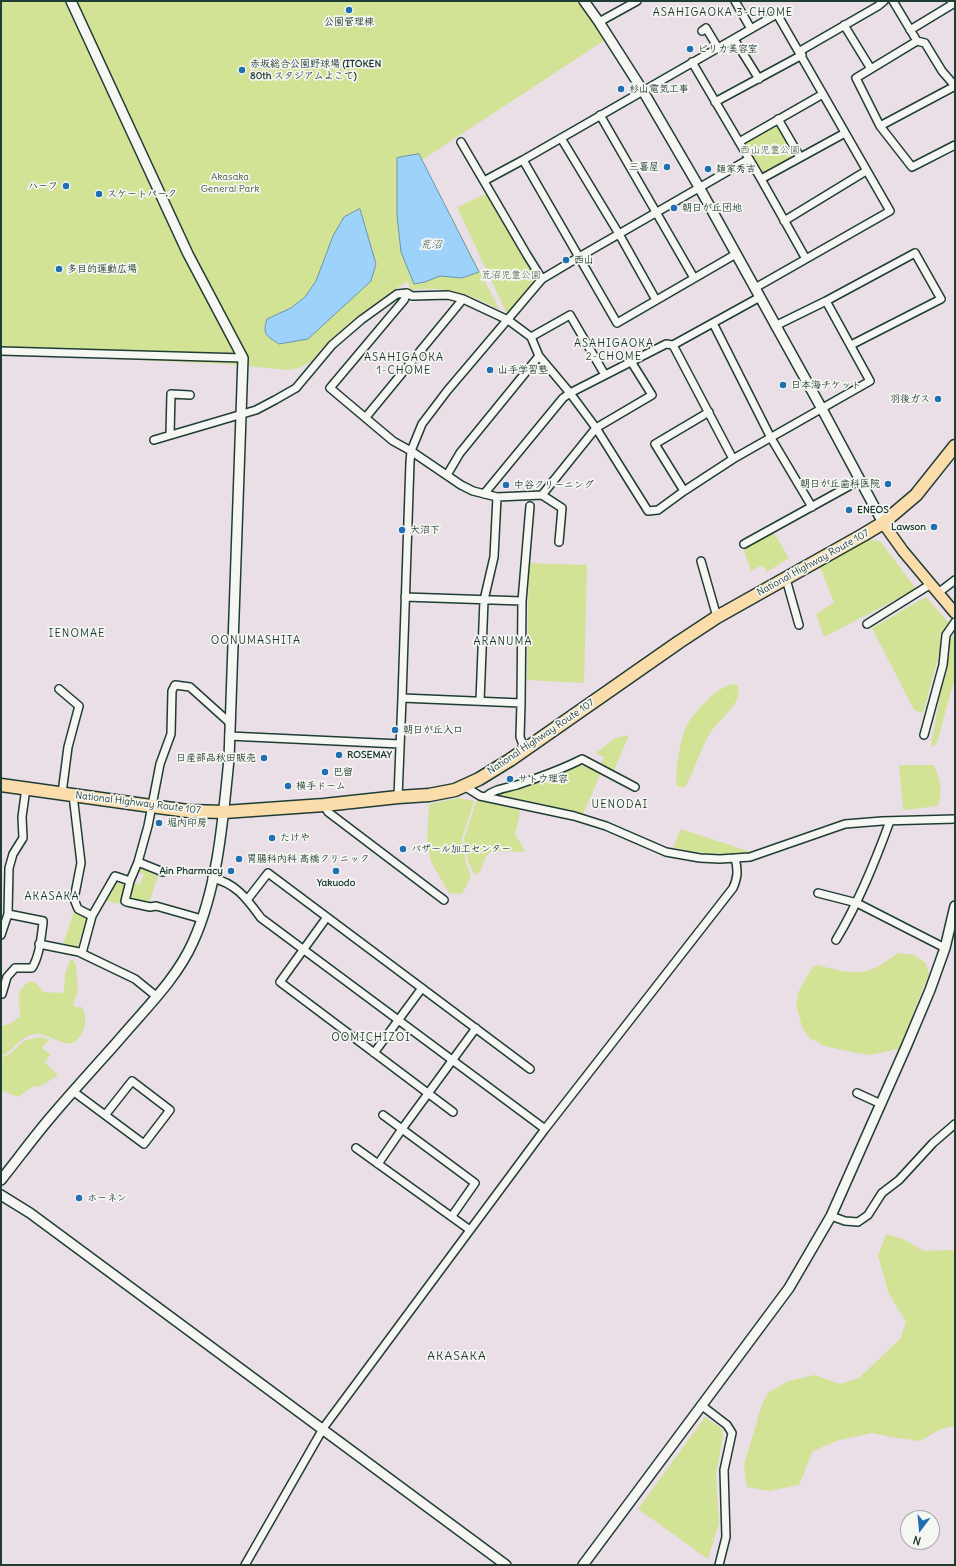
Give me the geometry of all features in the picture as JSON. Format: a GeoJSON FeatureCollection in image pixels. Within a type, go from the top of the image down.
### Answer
{"type":"FeatureCollection","features":[{"type":"Feature","properties":{"kind":"highway","name":"National Highway Route 107"},"geometry":{"type":"LineString","coordinates":[[1,785],[188,811],[224,812],[324,805],[398,797],[429,796],[454,790],[493,771],[525,750],[717,617],[883,523],[916,495],[955,446]]}},
{"type":"Feature","properties":{"kind":"main road"},"geometry":{"type":"LineString","coordinates":[[883,523],[903,551],[955,613]]}},
{"type":"Feature","properties":{"kind":"street"},"geometry":{"type":"LineString","coordinates":[[1,1180],[50,1118],[156,996],[180,966],[192,943],[202,918],[212,878],[224,812],[230,723],[243,358],[187,250],[71,1]]}},
{"type":"Feature","properties":{"kind":"street"},"geometry":{"type":"LineString","coordinates":[[584,1],[643,92],[698,187],[822,409],[883,523]]}},
{"type":"Feature","properties":{"kind":"street"},"geometry":{"type":"LineString","coordinates":[[599,22],[637,1]]}},
{"type":"Feature","properties":{"kind":"street"},"geometry":{"type":"LineString","coordinates":[[735,1],[751,29]]}},
{"type":"Feature","properties":{"kind":"street"},"geometry":{"type":"LineString","coordinates":[[715,102],[759,79],[884,1]]}},
{"type":"Feature","properties":{"kind":"street"},"geometry":{"type":"LineString","coordinates":[[880,126],[955,86],[942,71],[925,43],[917,41],[893,1]]}},
{"type":"Feature","properties":{"kind":"street"},"geometry":{"type":"LineString","coordinates":[[910,30],[953,4],[951,1]]}},
{"type":"Feature","properties":{"kind":"street"},"geometry":{"type":"LineString","coordinates":[[484,181],[643,92],[692,62],[777,14],[801,53],[822,94],[890,211],[755,288]]}},
{"type":"Feature","properties":{"kind":"street"},"geometry":{"type":"LineString","coordinates":[[844,25],[871,69]]}},
{"type":"Feature","properties":{"kind":"street"},"geometry":{"type":"LineString","coordinates":[[702,31],[706,28],[718,48]]}},
{"type":"Feature","properties":{"kind":"street"},"geometry":{"type":"LineString","coordinates":[[734,39],[759,79]]}},
{"type":"Feature","properties":{"kind":"street"},"geometry":{"type":"LineString","coordinates":[[917,41],[856,78],[880,126],[912,166],[955,145]]}},
{"type":"Feature","properties":{"kind":"street"},"geometry":{"type":"LineString","coordinates":[[692,62],[806,259]]}},
{"type":"Feature","properties":{"kind":"street"},"geometry":{"type":"LineString","coordinates":[[738,142],[822,94]]}},
{"type":"Feature","properties":{"kind":"street"},"geometry":{"type":"LineString","coordinates":[[600,115],[694,278]]}},
{"type":"Feature","properties":{"kind":"street"},"geometry":{"type":"LineString","coordinates":[[778,118],[800,157]]}},
{"type":"Feature","properties":{"kind":"street"},"geometry":{"type":"LineString","coordinates":[[761,179],[844,133]]}},
{"type":"Feature","properties":{"kind":"street"},"geometry":{"type":"LineString","coordinates":[[561,138],[619,234],[656,300]]}},
{"type":"Feature","properties":{"kind":"street"},"geometry":{"type":"LineString","coordinates":[[461,142],[542,279]]}},
{"type":"Feature","properties":{"kind":"street"},"geometry":{"type":"LineString","coordinates":[[398,797],[411,451],[422,424],[447,391],[542,279],[698,187],[749,159]]}},
{"type":"Feature","properties":{"kind":"street"},"geometry":{"type":"LineString","coordinates":[[523,160],[617,323],[736,254]]}},
{"type":"Feature","properties":{"kind":"street"},"geometry":{"type":"LineString","coordinates":[[784,221],[866,172]]}},
{"type":"Feature","properties":{"kind":"street"},"geometry":{"type":"LineString","coordinates":[[775,326],[915,254],[941,299],[851,346]]}},
{"type":"Feature","properties":{"kind":"street"},"geometry":{"type":"LineString","coordinates":[[154,440],[256,410],[296,388],[332,345],[361,320],[398,294],[407,294],[412,296],[448,294],[463,299],[508,320],[531,337],[538,356],[570,393],[596,428],[648,511],[658,510],[733,459],[870,381],[826,301]]}},
{"type":"Feature","properties":{"kind":"street"},"geometry":{"type":"LineString","coordinates":[[407,294],[404,300],[330,388],[393,441],[411,451],[461,485],[484,494],[497,497],[542,495],[562,508],[559,542]]}},
{"type":"Feature","properties":{"kind":"street"},"geometry":{"type":"LineString","coordinates":[[484,494],[563,398],[570,393],[632,363],[666,344],[673,345],[760,297]]}},
{"type":"Feature","properties":{"kind":"street"},"geometry":{"type":"LineString","coordinates":[[366,417],[463,299]]}},
{"type":"Feature","properties":{"kind":"street"},"geometry":{"type":"LineString","coordinates":[[531,337],[570,315],[605,375]]}},
{"type":"Feature","properties":{"kind":"street"},"geometry":{"type":"LineString","coordinates":[[712,323],[771,438],[812,507]]}},
{"type":"Feature","properties":{"kind":"street"},"geometry":{"type":"LineString","coordinates":[[673,345],[733,459]]}},
{"type":"Feature","properties":{"kind":"street"},"geometry":{"type":"LineString","coordinates":[[1,351],[243,358]]}},
{"type":"Feature","properties":{"kind":"street"},"geometry":{"type":"LineString","coordinates":[[447,475],[460,453],[538,356]]}},
{"type":"Feature","properties":{"kind":"street"},"geometry":{"type":"LineString","coordinates":[[542,495],[596,428],[652,395],[632,363]]}},
{"type":"Feature","properties":{"kind":"street"},"geometry":{"type":"LineString","coordinates":[[170,435],[172,394],[190,395]]}},
{"type":"Feature","properties":{"kind":"street"},"geometry":{"type":"LineString","coordinates":[[684,491],[655,444],[709,412]]}},
{"type":"Feature","properties":{"kind":"street"},"geometry":{"type":"LineString","coordinates":[[744,544],[860,480]]}},
{"type":"Feature","properties":{"kind":"street"},"geometry":{"type":"LineString","coordinates":[[480,701],[484,600],[494,557],[497,497]]}},
{"type":"Feature","properties":{"kind":"street"},"geometry":{"type":"LineString","coordinates":[[525,750],[520,737],[522,601],[530,506]]}},
{"type":"Feature","properties":{"kind":"street"},"geometry":{"type":"LineString","coordinates":[[700,561],[717,617]]}},
{"type":"Feature","properties":{"kind":"street"},"geometry":{"type":"LineString","coordinates":[[786,579],[799,625]]}},
{"type":"Feature","properties":{"kind":"street"},"geometry":{"type":"LineString","coordinates":[[938,593],[955,580]]}},
{"type":"Feature","properties":{"kind":"street"},"geometry":{"type":"LineString","coordinates":[[867,624],[931,584]]}},
{"type":"Feature","properties":{"kind":"street"},"geometry":{"type":"LineString","coordinates":[[405,597],[522,601]]}},
{"type":"Feature","properties":{"kind":"street"},"geometry":{"type":"LineString","coordinates":[[924,736],[943,665],[946,634],[955,622]]}},
{"type":"Feature","properties":{"kind":"street"},"geometry":{"type":"LineString","coordinates":[[202,918],[156,906],[150,907],[125,901],[130,881],[138,862],[160,764],[171,734],[172,691],[175,685],[190,687],[230,723]]}},
{"type":"Feature","properties":{"kind":"street"},"geometry":{"type":"LineString","coordinates":[[59,690],[79,706],[68,747],[67,794],[81,863],[74,899],[78,909],[92,916]]}},
{"type":"Feature","properties":{"kind":"street"},"geometry":{"type":"LineString","coordinates":[[402,698],[520,704]]}},
{"type":"Feature","properties":{"kind":"street"},"geometry":{"type":"LineString","coordinates":[[229,736],[400,744]]}},
{"type":"Feature","properties":{"kind":"street"},"geometry":{"type":"LineString","coordinates":[[485,797],[490,792],[511,787],[565,768],[582,759],[635,787]]}},
{"type":"Feature","properties":{"kind":"street"},"geometry":{"type":"LineString","coordinates":[[464,786],[480,796],[574,816],[606,826],[666,852],[700,858],[750,857],[845,824],[955,819]]}},
{"type":"Feature","properties":{"kind":"street"},"geometry":{"type":"LineString","coordinates":[[1,934],[8,914],[9,868],[13,854],[23,838],[22,817],[26,788]]}},
{"type":"Feature","properties":{"kind":"street"},"geometry":{"type":"LineString","coordinates":[[324,805],[328,812],[444,900]]}},
{"type":"Feature","properties":{"kind":"street"},"geometry":{"type":"LineString","coordinates":[[836,940],[857,903],[871,872],[890,821]]}},
{"type":"Feature","properties":{"kind":"street"},"geometry":{"type":"LineString","coordinates":[[245,1565],[322,1429],[545,1128],[733,888],[738,872],[735,858]]}},
{"type":"Feature","properties":{"kind":"street"},"geometry":{"type":"LineString","coordinates":[[138,862],[163,872]]}},
{"type":"Feature","properties":{"kind":"street"},"geometry":{"type":"LineString","coordinates":[[247,900],[268,873],[530,1069]]}},
{"type":"Feature","properties":{"kind":"street"},"geometry":{"type":"LineString","coordinates":[[82,953],[92,916],[115,876],[130,881]]}},
{"type":"Feature","properties":{"kind":"street"},"geometry":{"type":"LineString","coordinates":[[212,878],[223,880],[244,895],[261,918],[545,1128]]}},
{"type":"Feature","properties":{"kind":"street"},"geometry":{"type":"LineString","coordinates":[[818,893],[857,903],[945,948]]}},
{"type":"Feature","properties":{"kind":"street"},"geometry":{"type":"LineString","coordinates":[[583,1565],[789,1288],[831,1216],[930,990],[945,948],[955,906]]}},
{"type":"Feature","properties":{"kind":"street"},"geometry":{"type":"LineString","coordinates":[[2,994],[7,977],[14,968],[32,968],[38,954],[44,923],[43,921],[8,914]]}},
{"type":"Feature","properties":{"kind":"street"},"geometry":{"type":"LineString","coordinates":[[327,917],[280,982],[453,1112]]}},
{"type":"Feature","properties":{"kind":"street"},"geometry":{"type":"LineString","coordinates":[[39,944],[82,953],[135,978],[156,996]]}},
{"type":"Feature","properties":{"kind":"street"},"geometry":{"type":"LineString","coordinates":[[374,1053],[422,988]]}},
{"type":"Feature","properties":{"kind":"street"},"geometry":{"type":"LineString","coordinates":[[378,1164],[402,1128],[476,1028]]}},
{"type":"Feature","properties":{"kind":"street"},"geometry":{"type":"LineString","coordinates":[[74,1092],[106,1114],[144,1144],[170,1110],[132,1080],[106,1114]]}},
{"type":"Feature","properties":{"kind":"street"},"geometry":{"type":"LineString","coordinates":[[857,1093],[881,1104]]}},
{"type":"Feature","properties":{"kind":"street"},"geometry":{"type":"LineString","coordinates":[[383,1115],[475,1183],[452,1216]]}},
{"type":"Feature","properties":{"kind":"street"},"geometry":{"type":"LineString","coordinates":[[831,1216],[845,1221],[858,1222],[868,1215],[882,1193],[899,1180],[933,1143],[955,1124]]}},
{"type":"Feature","properties":{"kind":"street"},"geometry":{"type":"LineString","coordinates":[[356,1148],[470,1230]]}},
{"type":"Feature","properties":{"kind":"street"},"geometry":{"type":"LineString","coordinates":[[1,1195],[30,1213],[506,1565]]}},
{"type":"Feature","properties":{"kind":"street"},"geometry":{"type":"LineString","coordinates":[[701,1405],[727,1425],[732,1433],[724,1470],[726,1537],[719,1565]]}},
{"type":"Feature","properties":{"kind":"green space","name":"Akasaka General Park"},"geometry":{"type":"Polygon","coordinates":[[[1,1],[577,1],[605,40],[422,160],[499,309],[477,299],[456,292],[435,289],[411,290],[407,281],[351,321],[320,350],[312,361],[299,368],[287,370],[225,364],[1,354],[1,1]]]}},
{"type":"Feature","properties":{"kind":"green space","name":"西山児童公園"},"geometry":{"type":"Polygon","coordinates":[[[776,124],[780,125],[796,155],[795,158],[764,176],[760,175],[744,146],[745,142],[776,124]]]}},
{"type":"Feature","properties":{"kind":"green space","name":"荒沼児童公園"},"geometry":{"type":"Polygon","coordinates":[[[486,194],[536,275],[536,280],[507,314],[457,207],[486,194]]]}},
{"type":"Feature","properties":{"kind":"green space"},"geometry":{"type":"Polygon","coordinates":[[[773,532],[789,558],[767,572],[762,565],[751,571],[743,548],[773,532]]]}},
{"type":"Feature","properties":{"kind":"green space"},"geometry":{"type":"Polygon","coordinates":[[[863,539],[881,542],[916,589],[824,637],[816,614],[834,602],[820,567],[863,539]]]}},
{"type":"Feature","properties":{"kind":"green space"},"geometry":{"type":"Polygon","coordinates":[[[529,563],[587,565],[584,683],[527,680],[529,563]]]}},
{"type":"Feature","properties":{"kind":"green space"},"geometry":{"type":"Polygon","coordinates":[[[926,597],[949,623],[940,635],[940,651],[923,713],[914,710],[872,628],[926,597]]]}},
{"type":"Feature","properties":{"kind":"green space"},"geometry":{"type":"Polygon","coordinates":[[[955,634],[955,677],[938,739],[935,746],[931,746],[949,645],[955,634]]]}},
{"type":"Feature","properties":{"kind":"green space"},"geometry":{"type":"Polygon","coordinates":[[[734,684],[738,686],[739,693],[737,699],[729,712],[709,735],[702,747],[686,786],[682,788],[677,786],[676,773],[685,728],[708,699],[721,689],[734,684]]]}},
{"type":"Feature","properties":{"kind":"green space"},"geometry":{"type":"Polygon","coordinates":[[[629,735],[613,773],[600,766],[604,757],[596,753],[615,738],[629,735]]]}},
{"type":"Feature","properties":{"kind":"green space"},"geometry":{"type":"Polygon","coordinates":[[[578,765],[591,768],[601,773],[583,814],[539,803],[492,794],[532,781],[549,779],[578,765]]]}},
{"type":"Feature","properties":{"kind":"green space"},"geometry":{"type":"Polygon","coordinates":[[[899,765],[934,765],[940,785],[940,801],[938,806],[903,810],[899,765]]]}},
{"type":"Feature","properties":{"kind":"green space"},"geometry":{"type":"Polygon","coordinates":[[[459,798],[474,801],[462,838],[466,863],[471,877],[462,894],[449,893],[431,862],[427,841],[429,804],[459,798]]]}},
{"type":"Feature","properties":{"kind":"green space"},"geometry":{"type":"Polygon","coordinates":[[[478,800],[519,810],[520,813],[515,835],[525,850],[523,852],[498,851],[490,853],[486,856],[480,872],[475,875],[468,862],[464,838],[478,800]]]}},
{"type":"Feature","properties":{"kind":"green space"},"geometry":{"type":"Polygon","coordinates":[[[681,829],[751,852],[712,854],[673,847],[681,829]]]}},
{"type":"Feature","properties":{"kind":"green space"},"geometry":{"type":"Polygon","coordinates":[[[138,867],[158,876],[149,903],[130,899],[132,882],[140,885],[144,874],[136,872],[138,867]]]}},
{"type":"Feature","properties":{"kind":"green space"},"geometry":{"type":"Polygon","coordinates":[[[115,883],[125,885],[119,904],[104,900],[115,883]]]}},
{"type":"Feature","properties":{"kind":"green space"},"geometry":{"type":"Polygon","coordinates":[[[74,911],[83,915],[87,920],[77,948],[63,945],[74,911]]]}},
{"type":"Feature","properties":{"kind":"green space"},"geometry":{"type":"Polygon","coordinates":[[[899,953],[914,955],[926,963],[929,974],[899,1049],[870,1055],[824,1046],[810,1038],[802,1027],[796,1004],[798,993],[813,967],[818,965],[848,972],[863,972],[877,967],[899,953]]]}},
{"type":"Feature","properties":{"kind":"green space"},"geometry":{"type":"Polygon","coordinates":[[[70,960],[73,960],[76,965],[78,992],[73,1004],[75,1007],[82,1007],[85,1016],[84,1028],[78,1039],[73,1043],[68,1043],[42,1034],[30,1035],[6,1054],[1,1056],[1,1026],[10,1024],[20,1017],[19,995],[22,988],[31,981],[36,983],[44,992],[62,993],[64,991],[65,974],[70,960]]]}},
{"type":"Feature","properties":{"kind":"green space"},"geometry":{"type":"Polygon","coordinates":[[[38,1037],[50,1039],[42,1048],[51,1055],[44,1062],[58,1075],[43,1085],[32,1087],[18,1097],[1,1090],[1,1058],[10,1054],[24,1041],[38,1037]]]}},
{"type":"Feature","properties":{"kind":"green space"},"geometry":{"type":"Polygon","coordinates":[[[886,1234],[903,1239],[924,1251],[955,1251],[955,1426],[941,1429],[920,1441],[872,1433],[839,1440],[813,1451],[799,1485],[769,1491],[747,1487],[744,1465],[762,1404],[768,1393],[788,1381],[815,1375],[840,1384],[859,1378],[900,1339],[906,1322],[889,1294],[878,1256],[886,1234]]]}},
{"type":"Feature","properties":{"kind":"green space"},"geometry":{"type":"Polygon","coordinates":[[[705,1417],[722,1429],[723,1436],[716,1474],[719,1523],[708,1559],[638,1509],[705,1417]]]}},
{"type":"Feature","properties":{"kind":"water","name":"荒沼"},"geometry":{"type":"Polygon","coordinates":[[[419,154],[479,272],[462,278],[440,276],[425,282],[414,284],[401,252],[397,215],[397,158],[419,154]]]}},
{"type":"Feature","properties":{"kind":"water"},"geometry":{"type":"Polygon","coordinates":[[[360,209],[376,264],[371,281],[308,339],[279,344],[271,339],[265,332],[267,319],[291,308],[305,297],[316,281],[333,236],[344,217],[360,209]]]}},
{"type":"Feature","properties":{"kind":"place","name":"公園管理棟"},"geometry":{"type":"Point","coordinates":[349,10]}},
{"type":"Feature","properties":{"kind":"place","name":"ピリカ美容室"},"geometry":{"type":"Point","coordinates":[690,49]}},
{"type":"Feature","properties":{"kind":"place","name":"赤坂総合公園野球場 (ITOKEN 80th スタジアムよこて)"},"geometry":{"type":"Point","coordinates":[242,70]}},
{"type":"Feature","properties":{"kind":"place","name":"杉山電気工事"},"geometry":{"type":"Point","coordinates":[621,89]}},
{"type":"Feature","properties":{"kind":"place","name":"三喜屋"},"geometry":{"type":"Point","coordinates":[667,167]}},
{"type":"Feature","properties":{"kind":"place","name":"麺家秀吉"},"geometry":{"type":"Point","coordinates":[708,169]}},
{"type":"Feature","properties":{"kind":"place","name":"ハーフ"},"geometry":{"type":"Point","coordinates":[66,186]}},
{"type":"Feature","properties":{"kind":"place","name":"スケートパーク"},"geometry":{"type":"Point","coordinates":[99,194]}},
{"type":"Feature","properties":{"kind":"place","name":"朝日が丘団地"},"geometry":{"type":"Point","coordinates":[674,208]}},
{"type":"Feature","properties":{"kind":"place","name":"西山"},"geometry":{"type":"Point","coordinates":[566,260]}},
{"type":"Feature","properties":{"kind":"place","name":"多目的運動広場"},"geometry":{"type":"Point","coordinates":[59,269]}},
{"type":"Feature","properties":{"kind":"place","name":"山手学習塾"},"geometry":{"type":"Point","coordinates":[490,370]}},
{"type":"Feature","properties":{"kind":"place","name":"日本海チケット"},"geometry":{"type":"Point","coordinates":[783,385]}},
{"type":"Feature","properties":{"kind":"place","name":"羽後ガス"},"geometry":{"type":"Point","coordinates":[938,399]}},
{"type":"Feature","properties":{"kind":"place","name":"朝日が丘歯科医院"},"geometry":{"type":"Point","coordinates":[888,484]}},
{"type":"Feature","properties":{"kind":"place","name":"中谷クリーニング"},"geometry":{"type":"Point","coordinates":[506,485]}},
{"type":"Feature","properties":{"kind":"place","name":"ENEOS"},"geometry":{"type":"Point","coordinates":[849,510]}},
{"type":"Feature","properties":{"kind":"place","name":"Lawson"},"geometry":{"type":"Point","coordinates":[934,527]}},
{"type":"Feature","properties":{"kind":"place","name":"大沼下"},"geometry":{"type":"Point","coordinates":[402,530]}},
{"type":"Feature","properties":{"kind":"place","name":"朝日が丘入口"},"geometry":{"type":"Point","coordinates":[395,730]}},
{"type":"Feature","properties":{"kind":"place","name":"ROSEMAY"},"geometry":{"type":"Point","coordinates":[339,755]}},
{"type":"Feature","properties":{"kind":"place","name":"日産部品秋田販売"},"geometry":{"type":"Point","coordinates":[264,758]}},
{"type":"Feature","properties":{"kind":"place","name":"巴留"},"geometry":{"type":"Point","coordinates":[325,772]}},
{"type":"Feature","properties":{"kind":"place","name":"サトウ理容"},"geometry":{"type":"Point","coordinates":[510,779]}},
{"type":"Feature","properties":{"kind":"place","name":"横手ドーム"},"geometry":{"type":"Point","coordinates":[288,786]}},
{"type":"Feature","properties":{"kind":"place","name":"堀内印房"},"geometry":{"type":"Point","coordinates":[159,823]}},
{"type":"Feature","properties":{"kind":"place","name":"たけや"},"geometry":{"type":"Point","coordinates":[272,838]}},
{"type":"Feature","properties":{"kind":"place","name":"バザール加工センター"},"geometry":{"type":"Point","coordinates":[403,849]}},
{"type":"Feature","properties":{"kind":"place","name":"胃腸科内科 高橋クリニック"},"geometry":{"type":"Point","coordinates":[239,859]}},
{"type":"Feature","properties":{"kind":"place","name":"Ain Pharmacy"},"geometry":{"type":"Point","coordinates":[231,871]}},
{"type":"Feature","properties":{"kind":"place","name":"Yakuodo"},"geometry":{"type":"Point","coordinates":[336,871]}},
{"type":"Feature","properties":{"kind":"place","name":"ホーネン"},"geometry":{"type":"Point","coordinates":[79,1198]}},
{"type":"Feature","properties":{"kind":"district","name":"ASAHIGAOKA 3-CHOME"},"geometry":{"type":"Point","coordinates":[723,13]}},
{"type":"Feature","properties":{"kind":"district","name":"ASAHIGAOKA 2-CHOME"},"geometry":{"type":"Point","coordinates":[614,350]}},
{"type":"Feature","properties":{"kind":"district","name":"ASAHIGAOKA 1-CHOME"},"geometry":{"type":"Point","coordinates":[404,364]}},
{"type":"Feature","properties":{"kind":"district","name":"IENOMAE"},"geometry":{"type":"Point","coordinates":[77,634]}},
{"type":"Feature","properties":{"kind":"district","name":"OONUMASHITA"},"geometry":{"type":"Point","coordinates":[256,641]}},
{"type":"Feature","properties":{"kind":"district","name":"ARANUMA"},"geometry":{"type":"Point","coordinates":[503,642]}},
{"type":"Feature","properties":{"kind":"district","name":"UENODAI"},"geometry":{"type":"Point","coordinates":[620,805]}},
{"type":"Feature","properties":{"kind":"district","name":"AKASAKA"},"geometry":{"type":"Point","coordinates":[52,897]}},
{"type":"Feature","properties":{"kind":"district","name":"OOMICHIZOI"},"geometry":{"type":"Point","coordinates":[371,1038]}},
{"type":"Feature","properties":{"kind":"district","name":"AKASAKA"},"geometry":{"type":"Point","coordinates":[457,1357]}}]}
